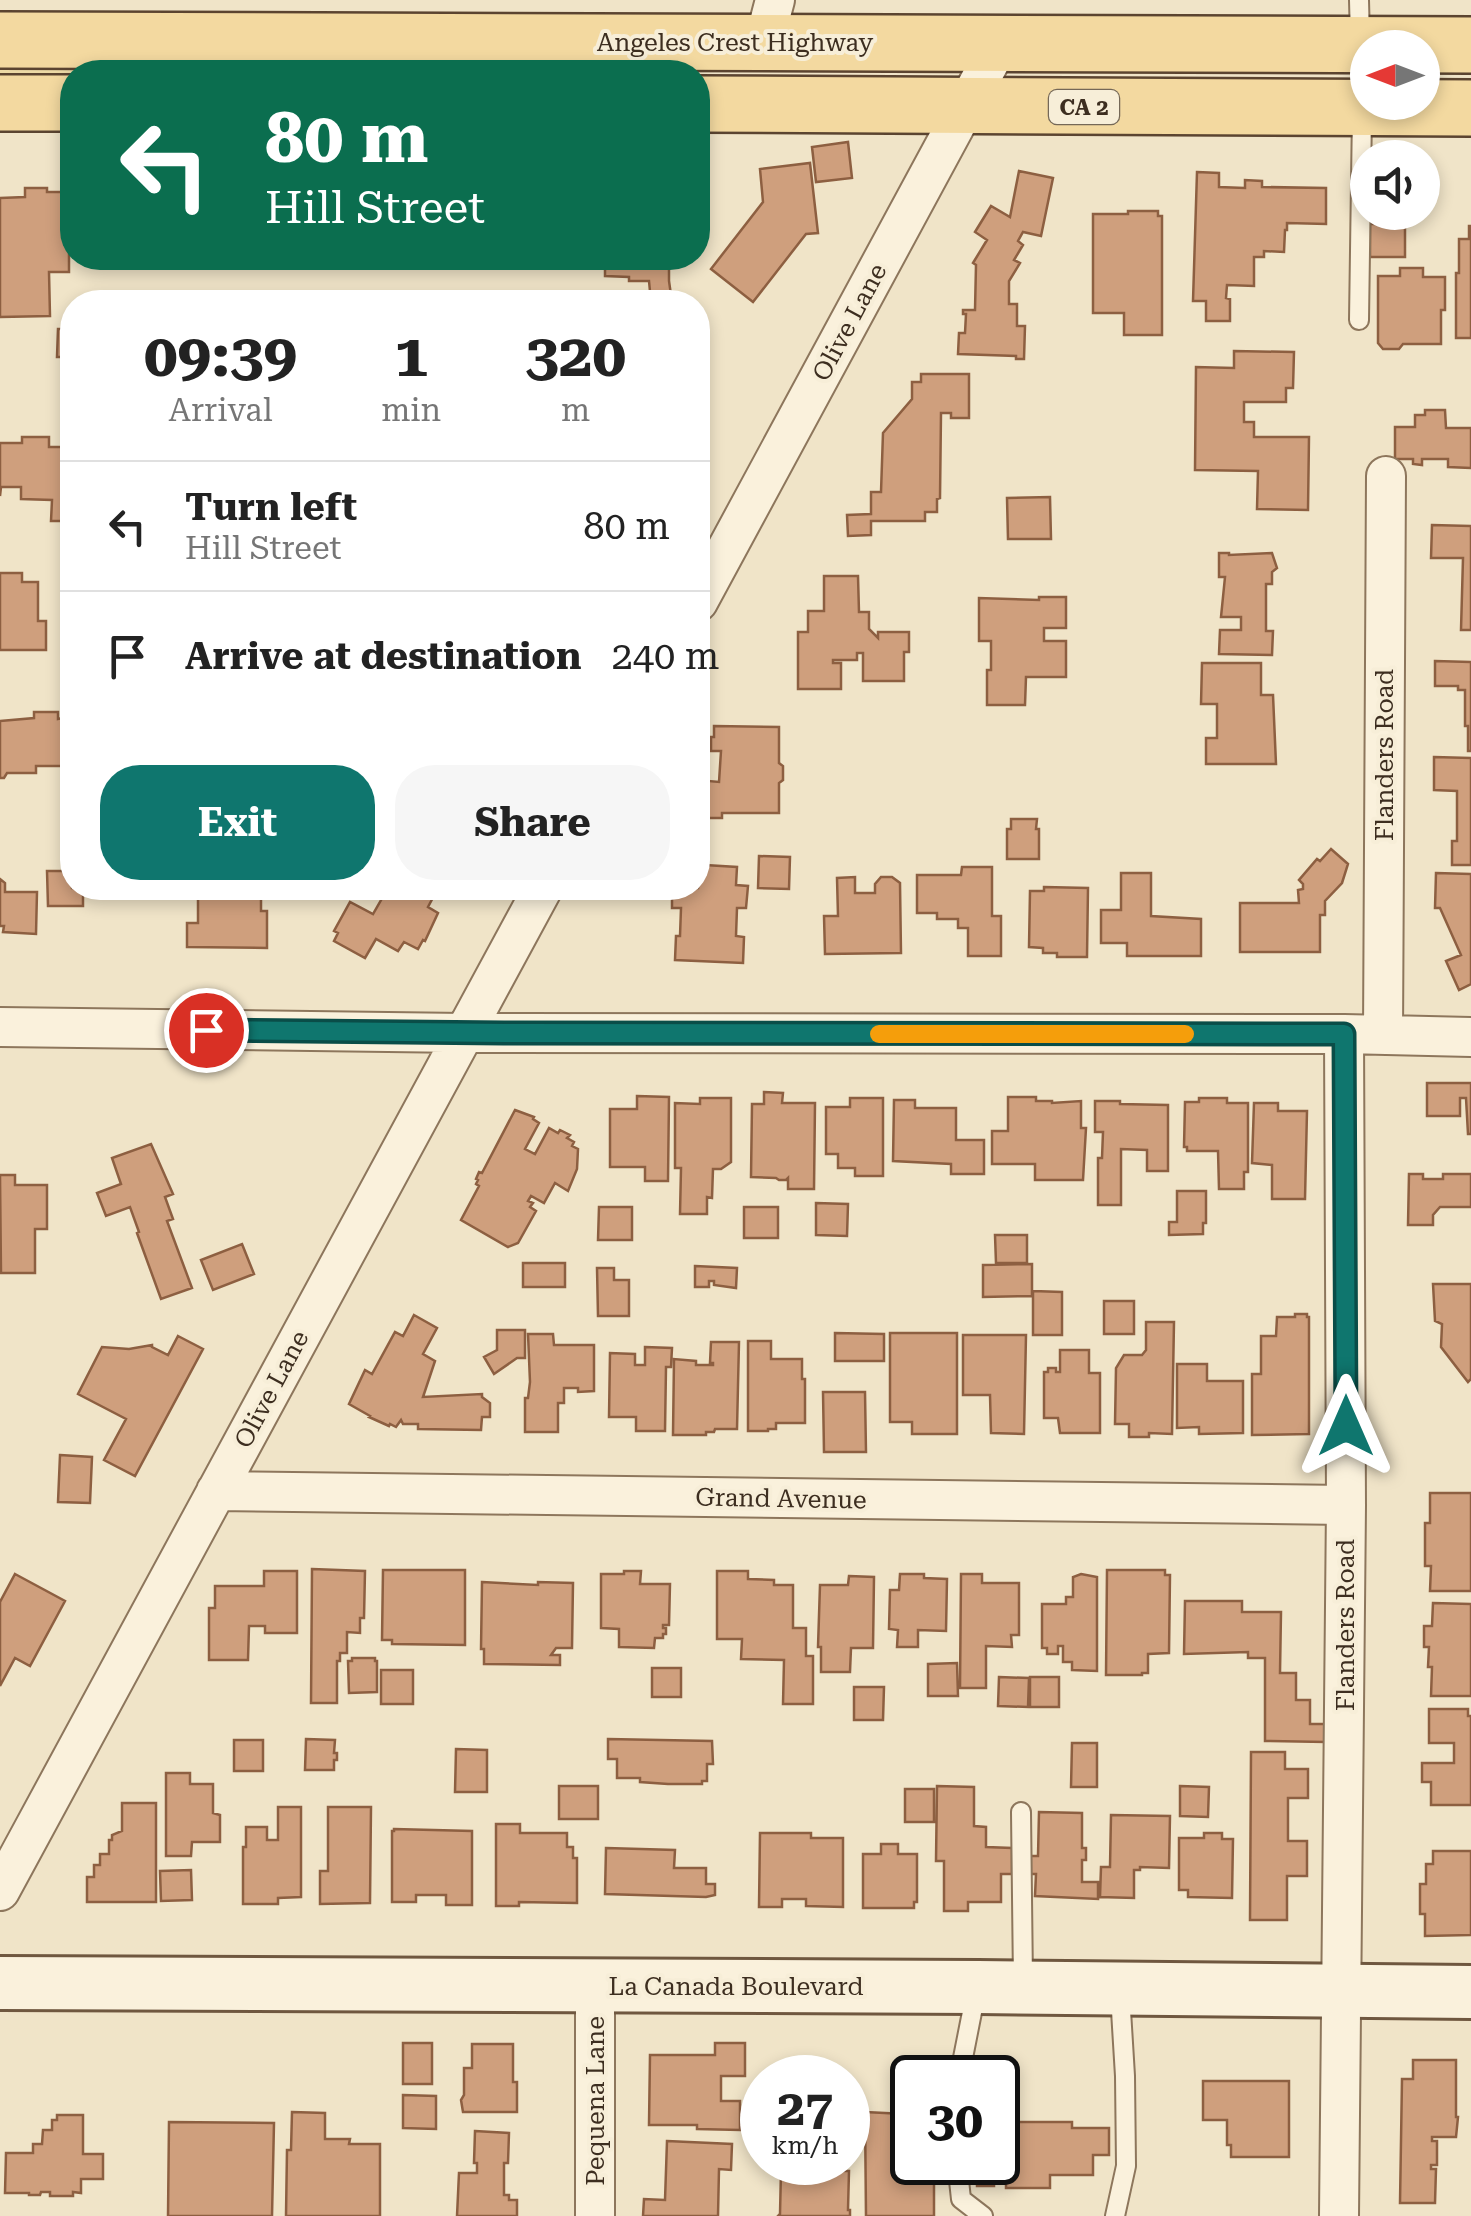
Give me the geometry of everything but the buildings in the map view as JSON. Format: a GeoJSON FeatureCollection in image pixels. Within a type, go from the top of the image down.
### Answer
{"type":"FeatureCollection","features":[{"type":"Feature","properties":{"kind":"main road","name":"Angeles Crest Highway"},"geometry":{"type":"LineString","coordinates":[[0,40],[770,21],[1000,43],[1360,22],[1471,44]]}},
{"type":"Feature","properties":{"kind":"main road"},"geometry":{"type":"LineString","coordinates":[[0,103],[60,103]]}},
{"type":"Feature","properties":{"kind":"main road","name":"CA 2"},"geometry":{"type":"LineString","coordinates":[[710,104],[1350,107]]}},
{"type":"Feature","properties":{"kind":"main road","name":"CA 2"},"geometry":{"type":"LineString","coordinates":[[1440,108],[1471,108]]}},
{"type":"Feature","properties":{"kind":"street","name":"Olive Lane"},"geometry":{"type":"LineString","coordinates":[[710,580],[1000,43]]}},
{"type":"Feature","properties":{"kind":"street","name":"Flanders Road"},"geometry":{"type":"LineString","coordinates":[[1382,1035],[1386,476]]}},
{"type":"Feature","properties":{"kind":"street","name":"Olive Lane"},"geometry":{"type":"LineString","coordinates":[[0,1891],[536,900]]}},
{"type":"Feature","properties":{"kind":"street"},"geometry":{"type":"LineString","coordinates":[[0,1027],[464,1033],[1471,1036]]}},
{"type":"Feature","properties":{"kind":"street","name":"Flanders Road"},"geometry":{"type":"LineString","coordinates":[[1339,2216],[1346,1505],[1344,1034]]}},
{"type":"Feature","properties":{"kind":"street","name":"Grand Avenue"},"geometry":{"type":"LineString","coordinates":[[216,1491],[1346,1505]]}},
{"type":"Feature","properties":{"kind":"street","name":"La Canada Boulevard"},"geometry":{"type":"LineString","coordinates":[[0,1983],[1471,1992]]}},
{"type":"Feature","properties":{"kind":"street","name":"Pequena Lane"},"geometry":{"type":"LineString","coordinates":[[595,1985],[595,2216]]}},
{"type":"Feature","properties":{"kind":"lane"},"geometry":{"type":"LineString","coordinates":[[1359,320],[1362,120]]}},
{"type":"Feature","properties":{"kind":"lane"},"geometry":{"type":"LineString","coordinates":[[969,2055],[1000,1987],[1021,1812]]}},
{"type":"Feature","properties":{"kind":"lane"},"geometry":{"type":"LineString","coordinates":[[1115,2216],[1126,2166],[1119,1988]]}},
{"type":"Feature","properties":{"kind":"lane"},"geometry":{"type":"LineString","coordinates":[[959,2185],[961,2199],[984,2216]]}},
{"type":"Feature","properties":{"kind":"sand"},"geometry":{"type":"Polygon","coordinates":[[[0,62],[60,62],[60,88],[0,87],[0,62]]]}},
{"type":"Feature","properties":{"kind":"slow traffic"},"geometry":{"type":"LineString","coordinates":[[879,1034],[1185,1034]]}},
{"type":"Feature","properties":{"kind":"route"},"geometry":{"type":"LineString","coordinates":[[206,1030],[1344,1034],[1346,1426]]}}]}
